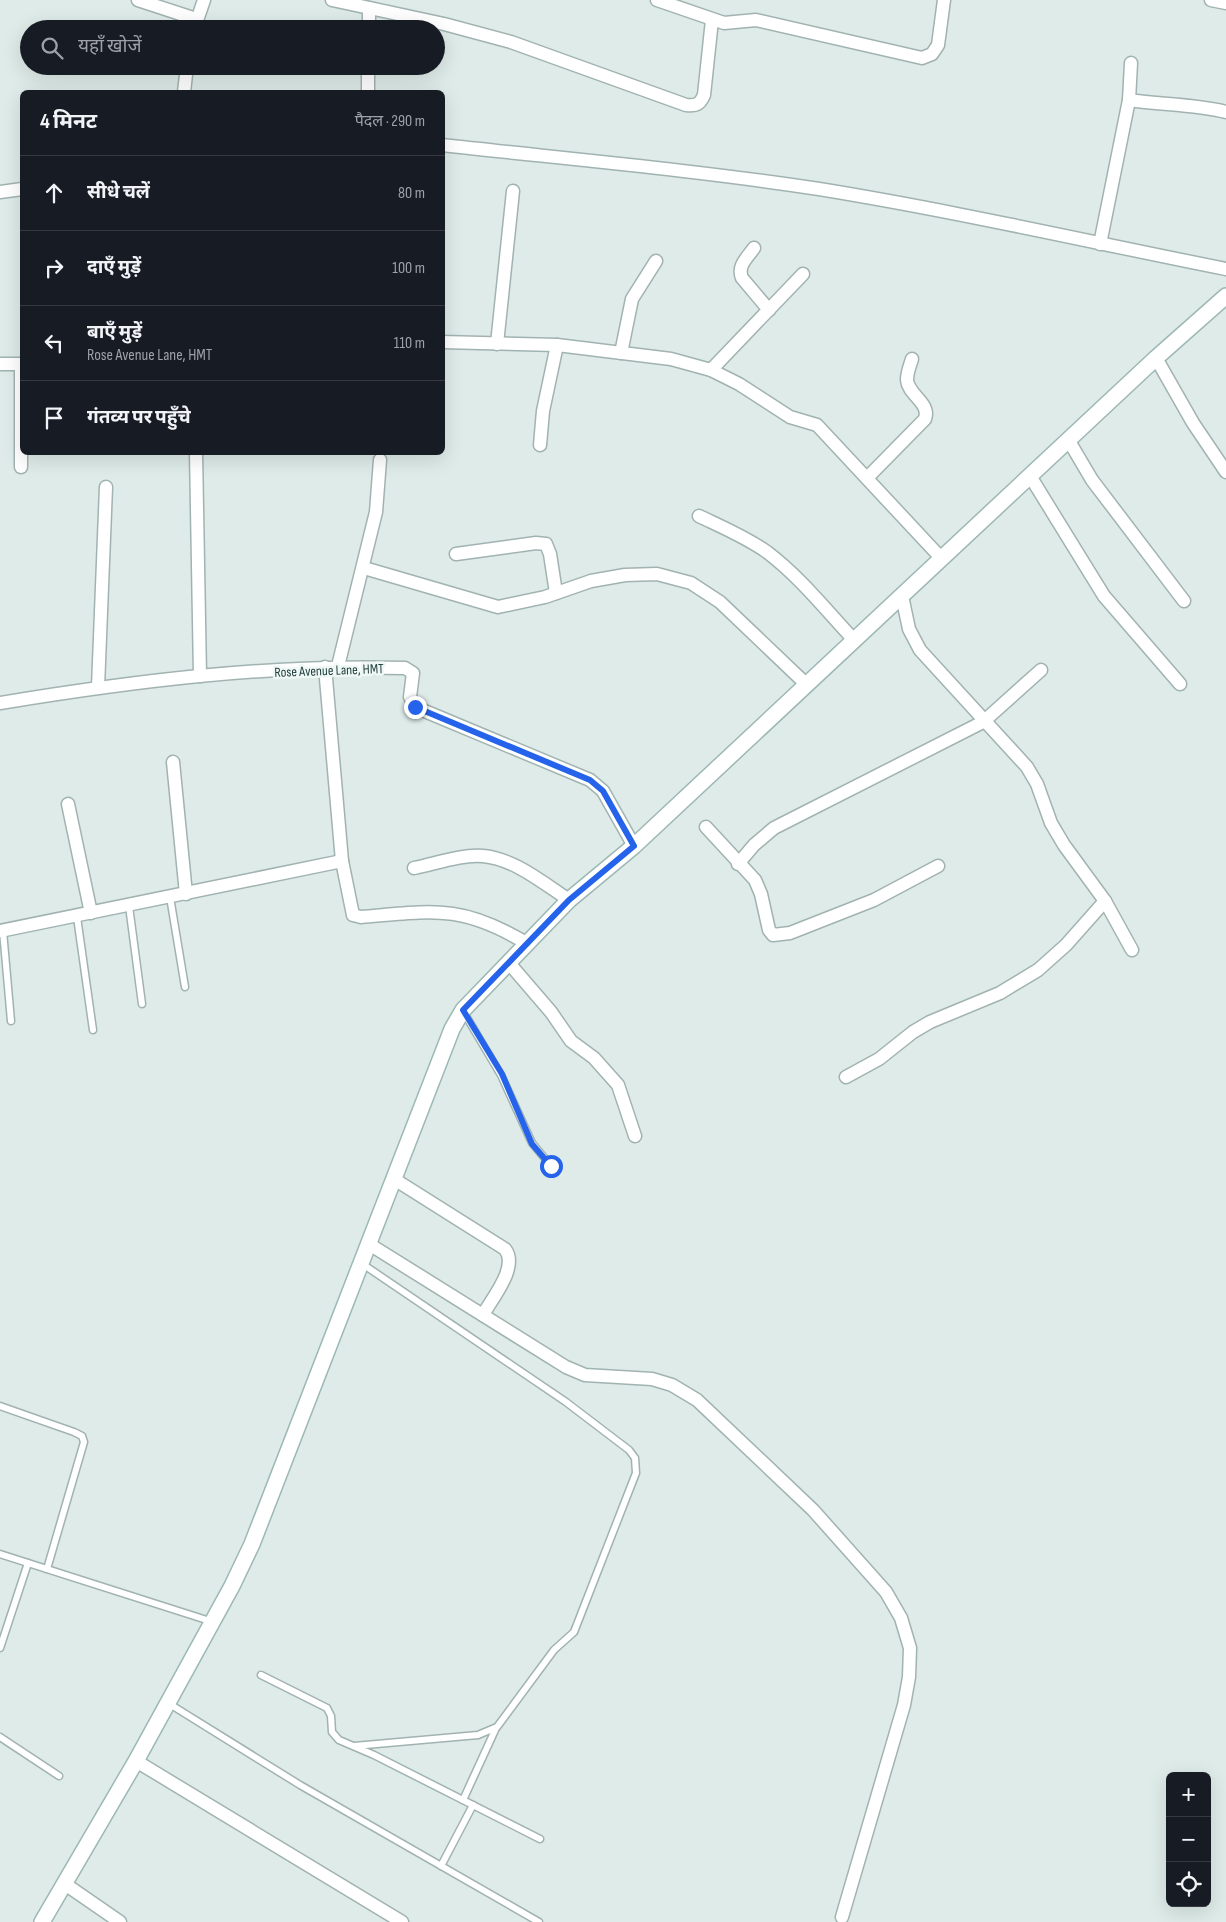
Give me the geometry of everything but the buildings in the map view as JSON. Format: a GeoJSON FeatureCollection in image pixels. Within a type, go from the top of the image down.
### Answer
{"type":"FeatureCollection","features":[{"type":"Feature","properties":{"kind":"street"},"geometry":{"type":"LineString","coordinates":[[138,0],[186,20]]}},
{"type":"Feature","properties":{"kind":"street"},"geometry":{"type":"LineString","coordinates":[[196,20],[204,0]]}},
{"type":"Feature","properties":{"kind":"street"},"geometry":{"type":"LineString","coordinates":[[332,0],[419,20]]}},
{"type":"Feature","properties":{"kind":"street"},"geometry":{"type":"LineString","coordinates":[[657,0],[724,23],[756,20],[922,58],[932,54],[938,45],[944,0]]}},
{"type":"Feature","properties":{"kind":"street"},"geometry":{"type":"LineString","coordinates":[[1211,0],[1226,3]]}},
{"type":"Feature","properties":{"kind":"street"},"geometry":{"type":"LineString","coordinates":[[369,8],[369,20]]}},
{"type":"Feature","properties":{"kind":"street"},"geometry":{"type":"LineString","coordinates":[[445,26],[511,42],[686,105],[694,106],[700,103],[704,95],[712,20]]}},
{"type":"Feature","properties":{"kind":"street"},"geometry":{"type":"LineString","coordinates":[[1100,244],[1129,100],[1131,63]]}},
{"type":"Feature","properties":{"kind":"street"},"geometry":{"type":"LineString","coordinates":[[184,90],[186,75]]}},
{"type":"Feature","properties":{"kind":"street"},"geometry":{"type":"LineString","coordinates":[[368,75],[368,90]]}},
{"type":"Feature","properties":{"kind":"street"},"geometry":{"type":"LineString","coordinates":[[1129,100],[1159,105],[1205,107],[1226,112]]}},
{"type":"Feature","properties":{"kind":"street"},"geometry":{"type":"LineString","coordinates":[[445,145],[686,172],[818,189],[932,209],[1226,269]]}},
{"type":"Feature","properties":{"kind":"street"},"geometry":{"type":"LineString","coordinates":[[0,192],[20,190]]}},
{"type":"Feature","properties":{"kind":"street"},"geometry":{"type":"LineString","coordinates":[[497,344],[513,191]]}},
{"type":"Feature","properties":{"kind":"street"},"geometry":{"type":"LineString","coordinates":[[754,248],[740,267],[740,273],[742,278],[769,310]]}},
{"type":"Feature","properties":{"kind":"street"},"geometry":{"type":"LineString","coordinates":[[621,353],[632,299],[656,261]]}},
{"type":"Feature","properties":{"kind":"street"},"geometry":{"type":"LineString","coordinates":[[711,370],[804,274]]}},
{"type":"Feature","properties":{"kind":"street"},"geometry":{"type":"LineString","coordinates":[[42,1922],[136,1761],[213,1622],[252,1544],[452,1029],[463,1010],[569,900],[634,846],[1030,476],[1069,442],[1156,358],[1226,296]]}},
{"type":"Feature","properties":{"kind":"street"},"geometry":{"type":"LineString","coordinates":[[445,342],[557,345],[671,359],[711,370],[739,384],[790,417],[817,425],[942,560]]}},
{"type":"Feature","properties":{"kind":"street"},"geometry":{"type":"LineString","coordinates":[[540,445],[543,411],[557,345]]}},
{"type":"Feature","properties":{"kind":"street"},"geometry":{"type":"LineString","coordinates":[[1156,358],[1193,423],[1226,472]]}},
{"type":"Feature","properties":{"kind":"street"},"geometry":{"type":"LineString","coordinates":[[867,478],[925,419],[927,414],[925,407],[910,389],[907,381],[912,359]]}},
{"type":"Feature","properties":{"kind":"street"},"geometry":{"type":"LineString","coordinates":[[0,364],[20,364]]}},
{"type":"Feature","properties":{"kind":"street"},"geometry":{"type":"LineString","coordinates":[[1069,442],[1098,488],[1184,601]]}},
{"type":"Feature","properties":{"kind":"street"},"geometry":{"type":"LineString","coordinates":[[21,455],[21,467]]}},
{"type":"Feature","properties":{"kind":"street"},"geometry":{"type":"LineString","coordinates":[[196,455],[200,676]]}},
{"type":"Feature","properties":{"kind":"street"},"geometry":{"type":"LineString","coordinates":[[380,460],[376,512],[364,568],[332,667],[342,862],[351,909],[356,917],[425,911],[454,913],[489,923],[526,943]]}},
{"type":"Feature","properties":{"kind":"street"},"geometry":{"type":"LineString","coordinates":[[1030,476],[1104,596],[1180,684]]}},
{"type":"Feature","properties":{"kind":"street"},"geometry":{"type":"LineString","coordinates":[[98,687],[106,487]]}},
{"type":"Feature","properties":{"kind":"street"},"geometry":{"type":"LineString","coordinates":[[699,516],[741,536],[766,552],[794,576],[854,640]]}},
{"type":"Feature","properties":{"kind":"street"},"geometry":{"type":"LineString","coordinates":[[456,554],[536,542],[546,544],[550,554],[556,593]]}},
{"type":"Feature","properties":{"kind":"street"},"geometry":{"type":"LineString","coordinates":[[364,568],[487,606],[510,606],[591,581],[625,575],[657,574],[691,583],[720,602],[807,685]]}},
{"type":"Feature","properties":{"kind":"street"},"geometry":{"type":"LineString","coordinates":[[902,596],[909,629],[920,650],[983,722],[1027,767],[1037,784],[1051,823],[1064,845],[1105,901],[1132,950]]}},
{"type":"Feature","properties":{"kind":"street","name":"Rose Avenue Lane, HMT"},"geometry":{"type":"LineString","coordinates":[[0,704],[98,687],[200,676],[332,667],[410,670],[413,673],[410,697],[415,707],[590,780],[603,791],[634,846]]}},
{"type":"Feature","properties":{"kind":"street"},"geometry":{"type":"LineString","coordinates":[[738,864],[754,845],[774,828],[983,722],[1041,670]]}},
{"type":"Feature","properties":{"kind":"street"},"geometry":{"type":"LineString","coordinates":[[173,762],[186,894]]}},
{"type":"Feature","properties":{"kind":"street"},"geometry":{"type":"LineString","coordinates":[[68,804],[91,914]]}},
{"type":"Feature","properties":{"kind":"street"},"geometry":{"type":"LineString","coordinates":[[706,827],[738,864],[755,880],[761,894],[769,930],[773,935],[780,936],[874,900],[938,866]]}},
{"type":"Feature","properties":{"kind":"street"},"geometry":{"type":"LineString","coordinates":[[414,868],[469,857],[492,858],[514,865],[569,900]]}},
{"type":"Feature","properties":{"kind":"street"},"geometry":{"type":"LineString","coordinates":[[1,931],[342,862]]}},
{"type":"Feature","properties":{"kind":"street"},"geometry":{"type":"LineString","coordinates":[[846,1077],[879,1060],[913,1032],[930,1022],[1000,993],[1038,970],[1066,945],[1105,901]]}},
{"type":"Feature","properties":{"kind":"street"},"geometry":{"type":"LineString","coordinates":[[508,962],[551,1012],[571,1041],[594,1058],[618,1085],[635,1136]]}},
{"type":"Feature","properties":{"kind":"street"},"geometry":{"type":"LineString","coordinates":[[394,1179],[505,1249],[510,1255],[507,1272],[483,1315]]}},
{"type":"Feature","properties":{"kind":"street"},"geometry":{"type":"LineString","coordinates":[[369,1244],[566,1366],[585,1375],[652,1379],[672,1385],[697,1400],[813,1510],[886,1592],[901,1618],[910,1648],[909,1677],[904,1705],[842,1917]]}},
{"type":"Feature","properties":{"kind":"street"},"geometry":{"type":"LineString","coordinates":[[136,1761],[402,1922]]}},
{"type":"Feature","properties":{"kind":"street"},"geometry":{"type":"LineString","coordinates":[[65,1884],[120,1922]]}},
{"type":"Feature","properties":{"kind":"lane"},"geometry":{"type":"LineString","coordinates":[[170,897],[185,987]]}},
{"type":"Feature","properties":{"kind":"lane"},"geometry":{"type":"LineString","coordinates":[[129,906],[142,1004]]}},
{"type":"Feature","properties":{"kind":"lane"},"geometry":{"type":"LineString","coordinates":[[76,917],[93,1030]]}},
{"type":"Feature","properties":{"kind":"lane"},"geometry":{"type":"LineString","coordinates":[[1,931],[11,1022]]}},
{"type":"Feature","properties":{"kind":"lane"},"geometry":{"type":"LineString","coordinates":[[463,1010],[502,1074],[532,1144],[551,1166]]}},
{"type":"Feature","properties":{"kind":"lane"},"geometry":{"type":"LineString","coordinates":[[361,1263],[566,1402],[629,1450],[635,1458],[636,1473],[574,1632],[554,1650],[497,1727],[463,1800]]}},
{"type":"Feature","properties":{"kind":"lane"},"geometry":{"type":"LineString","coordinates":[[0,1406],[74,1432],[82,1436],[84,1442],[47,1569]]}},
{"type":"Feature","properties":{"kind":"lane"},"geometry":{"type":"LineString","coordinates":[[0,1554],[213,1622]]}},
{"type":"Feature","properties":{"kind":"lane"},"geometry":{"type":"LineString","coordinates":[[0,1648],[28,1563]]}},
{"type":"Feature","properties":{"kind":"lane"},"geometry":{"type":"LineString","coordinates":[[261,1675],[327,1708],[331,1716],[330,1727],[335,1736],[540,1839]]}},
{"type":"Feature","properties":{"kind":"lane"},"geometry":{"type":"LineString","coordinates":[[168,1703],[300,1785],[539,1922]]}},
{"type":"Feature","properties":{"kind":"lane"},"geometry":{"type":"LineString","coordinates":[[354,1746],[478,1734],[497,1727]]}},
{"type":"Feature","properties":{"kind":"lane"},"geometry":{"type":"LineString","coordinates":[[0,1737],[59,1776]]}},
{"type":"Feature","properties":{"kind":"lane"},"geometry":{"type":"LineString","coordinates":[[441,1866],[473,1805]]}},
{"type":"Feature","properties":{"kind":"route"},"geometry":{"type":"LineString","coordinates":[[415,707],[590,780],[603,791],[618,821],[634,846],[569,900],[477,993],[463,1010],[502,1074],[532,1144],[551,1166]]}}]}
